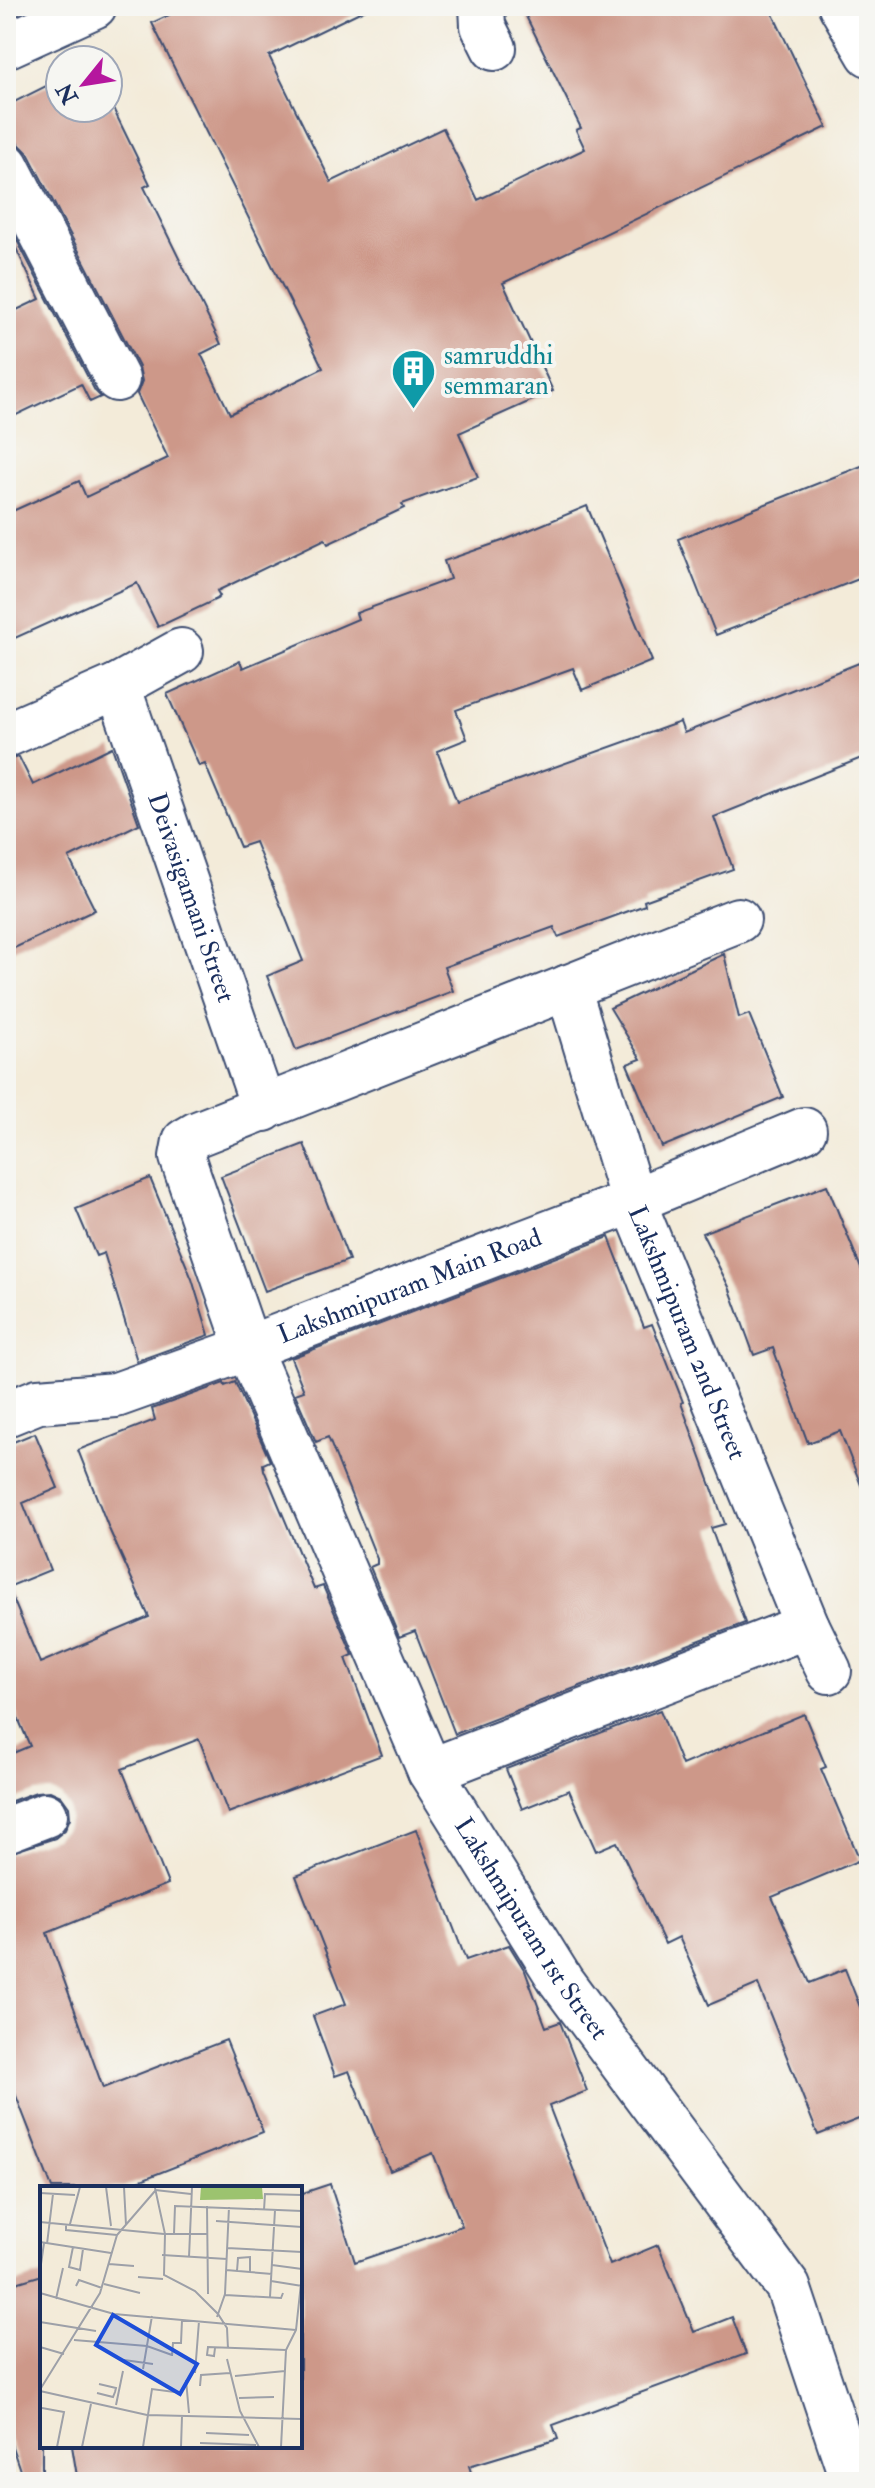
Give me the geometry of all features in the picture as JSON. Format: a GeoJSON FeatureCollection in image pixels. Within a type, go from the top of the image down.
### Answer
{"type":"FeatureCollection","features":[{"type":"Feature","properties":{"kind":"street"},"geometry":{"type":"LineString","coordinates":[[6,46],[94,6]]}},
{"type":"Feature","properties":{"kind":"street"},"geometry":{"type":"LineString","coordinates":[[482,6],[483,26],[494,48]]}},
{"type":"Feature","properties":{"kind":"street"},"geometry":{"type":"LineString","coordinates":[[841,6],[869,54]]}},
{"type":"Feature","properties":{"kind":"street"},"geometry":{"type":"LineString","coordinates":[[6,165],[117,379]]}},
{"type":"Feature","properties":{"kind":"street"},"geometry":{"type":"LineString","coordinates":[[6,735],[118,686],[181,651]]}},
{"type":"Feature","properties":{"kind":"street","name":"Deivasigamani Street"},"geometry":{"type":"LineString","coordinates":[[118,686],[264,1109]]}},
{"type":"Feature","properties":{"kind":"street"},"geometry":{"type":"LineString","coordinates":[[264,1109],[738,920]]}},
{"type":"Feature","properties":{"kind":"street","name":"Lakshmipuram 2nd Street"},"geometry":{"type":"LineString","coordinates":[[568,987],[633,1201],[807,1626],[829,1671]]}},
{"type":"Feature","properties":{"kind":"street","name":"Lakshmipuram 1st Street"},"geometry":{"type":"LineString","coordinates":[[264,1109],[185,1141],[182,1157],[248,1348],[430,1771],[561,1981],[788,2287],[853,2482]]}},
{"type":"Feature","properties":{"kind":"street","name":"Lakshmipuram Main Road"},"geometry":{"type":"LineString","coordinates":[[6,1414],[38,1401],[116,1395],[633,1201],[804,1130]]}},
{"type":"Feature","properties":{"kind":"street"},"geometry":{"type":"LineString","coordinates":[[430,1771],[807,1626]]}},
{"type":"Feature","properties":{"kind":"building"},"geometry":{"type":"Polygon","coordinates":[[[188,6],[372,6],[269,56],[331,182],[443,128],[478,200],[585,149],[576,130],[581,128],[521,6],[769,6],[827,127],[503,283],[553,391],[459,433],[478,477],[402,504],[404,508],[328,544],[325,539],[217,591],[220,596],[217,599],[158,627],[137,583],[6,642],[6,514],[79,481],[86,497],[168,458],[137,394],[142,381],[139,367],[28,153],[19,144],[6,140],[6,106],[44,87],[44,124],[121,124],[150,184],[144,187],[221,344],[201,354],[230,414],[323,368],[152,23],[188,6]]]}},
{"type":"Feature","properties":{"kind":"building"},"geometry":{"type":"Polygon","coordinates":[[[6,219],[95,391],[101,397],[90,402],[81,384],[6,420],[6,315],[40,299],[6,227],[6,219]]]}},
{"type":"Feature","properties":{"kind":"building"},"geometry":{"type":"Polygon","coordinates":[[[869,463],[869,575],[716,635],[678,539],[869,463]]]}},
{"type":"Feature","properties":{"kind":"building"},"geometry":{"type":"Polygon","coordinates":[[[587,506],[652,661],[582,690],[573,668],[456,710],[467,739],[437,751],[457,802],[680,722],[684,733],[869,659],[869,755],[714,817],[733,869],[644,901],[645,905],[558,937],[554,927],[444,967],[453,991],[296,1050],[267,976],[303,961],[255,842],[240,847],[205,764],[199,766],[167,694],[240,661],[243,668],[358,619],[356,613],[450,579],[444,561],[587,506]]]}},
{"type":"Feature","properties":{"kind":"building"},"geometry":{"type":"Polygon","coordinates":[[[112,747],[139,824],[69,858],[95,910],[6,952],[6,760],[19,757],[33,785],[112,747]]]}},
{"type":"Feature","properties":{"kind":"building"},"geometry":{"type":"Polygon","coordinates":[[[724,954],[739,1018],[749,1014],[783,1097],[662,1147],[627,1064],[641,1059],[610,1008],[724,954]]]}},
{"type":"Feature","properties":{"kind":"building"},"geometry":{"type":"Polygon","coordinates":[[[304,1144],[349,1260],[265,1291],[221,1176],[304,1144]]]}},
{"type":"Feature","properties":{"kind":"building"},"geometry":{"type":"Polygon","coordinates":[[[150,1178],[192,1279],[209,1335],[137,1361],[104,1253],[96,1256],[76,1209],[150,1178]]]}},
{"type":"Feature","properties":{"kind":"building"},"geometry":{"type":"Polygon","coordinates":[[[827,1185],[869,1288],[869,1497],[866,1498],[840,1431],[808,1443],[773,1348],[754,1355],[729,1287],[702,1233],[827,1185]]]}},
{"type":"Feature","properties":{"kind":"building"},"geometry":{"type":"Polygon","coordinates":[[[609,1237],[644,1327],[652,1324],[683,1402],[725,1524],[711,1528],[745,1623],[455,1734],[415,1631],[399,1637],[370,1567],[377,1564],[377,1559],[328,1437],[316,1442],[295,1394],[304,1391],[291,1358],[609,1237]]]}},
{"type":"Feature","properties":{"kind":"building"},"geometry":{"type":"Polygon","coordinates":[[[235,1382],[270,1461],[263,1464],[264,1470],[314,1589],[323,1586],[353,1655],[346,1658],[382,1755],[228,1813],[199,1739],[122,1769],[168,1884],[47,1933],[103,2088],[226,2040],[263,2132],[126,2186],[51,2186],[6,2070],[6,1854],[55,1838],[65,1830],[70,1818],[69,1807],[61,1796],[50,1791],[36,1792],[6,1803],[6,1756],[30,1746],[6,1690],[6,1445],[35,1433],[58,1488],[23,1503],[50,1570],[8,1587],[40,1663],[149,1617],[78,1450],[155,1420],[152,1409],[224,1383],[225,1386],[235,1382]]]}},
{"type":"Feature","properties":{"kind":"building"},"geometry":{"type":"Polygon","coordinates":[[[660,1710],[682,1765],[804,1714],[826,1767],[821,1769],[860,1860],[772,1897],[810,1983],[845,1969],[869,2030],[869,2115],[818,2135],[758,1984],[709,2005],[679,1937],[665,1944],[617,1842],[596,1851],[569,1790],[522,1809],[506,1769],[660,1710]]]}},
{"type":"Feature","properties":{"kind":"building"},"geometry":{"type":"Polygon","coordinates":[[[416,1830],[466,1960],[509,1945],[525,1971],[546,2027],[560,2022],[587,2091],[549,2106],[610,2265],[658,2245],[694,2332],[732,2317],[746,2354],[553,2425],[558,2439],[469,2466],[474,2482],[78,2482],[72,2448],[302,2448],[302,2193],[330,2184],[355,2262],[462,2226],[433,2153],[390,2171],[349,2071],[335,2076],[313,2016],[346,2004],[296,1876],[416,1830]]]}},
{"type":"Feature","properties":{"kind":"building"},"geometry":{"type":"Polygon","coordinates":[[[40,2276],[42,2482],[24,2482],[6,2429],[6,2286],[40,2276]]]}},
{"type":"Feature","properties":{"kind":"place","name":"samruddhi semmaran"},"geometry":{"type":"Point","coordinates":[413,410]}}]}
